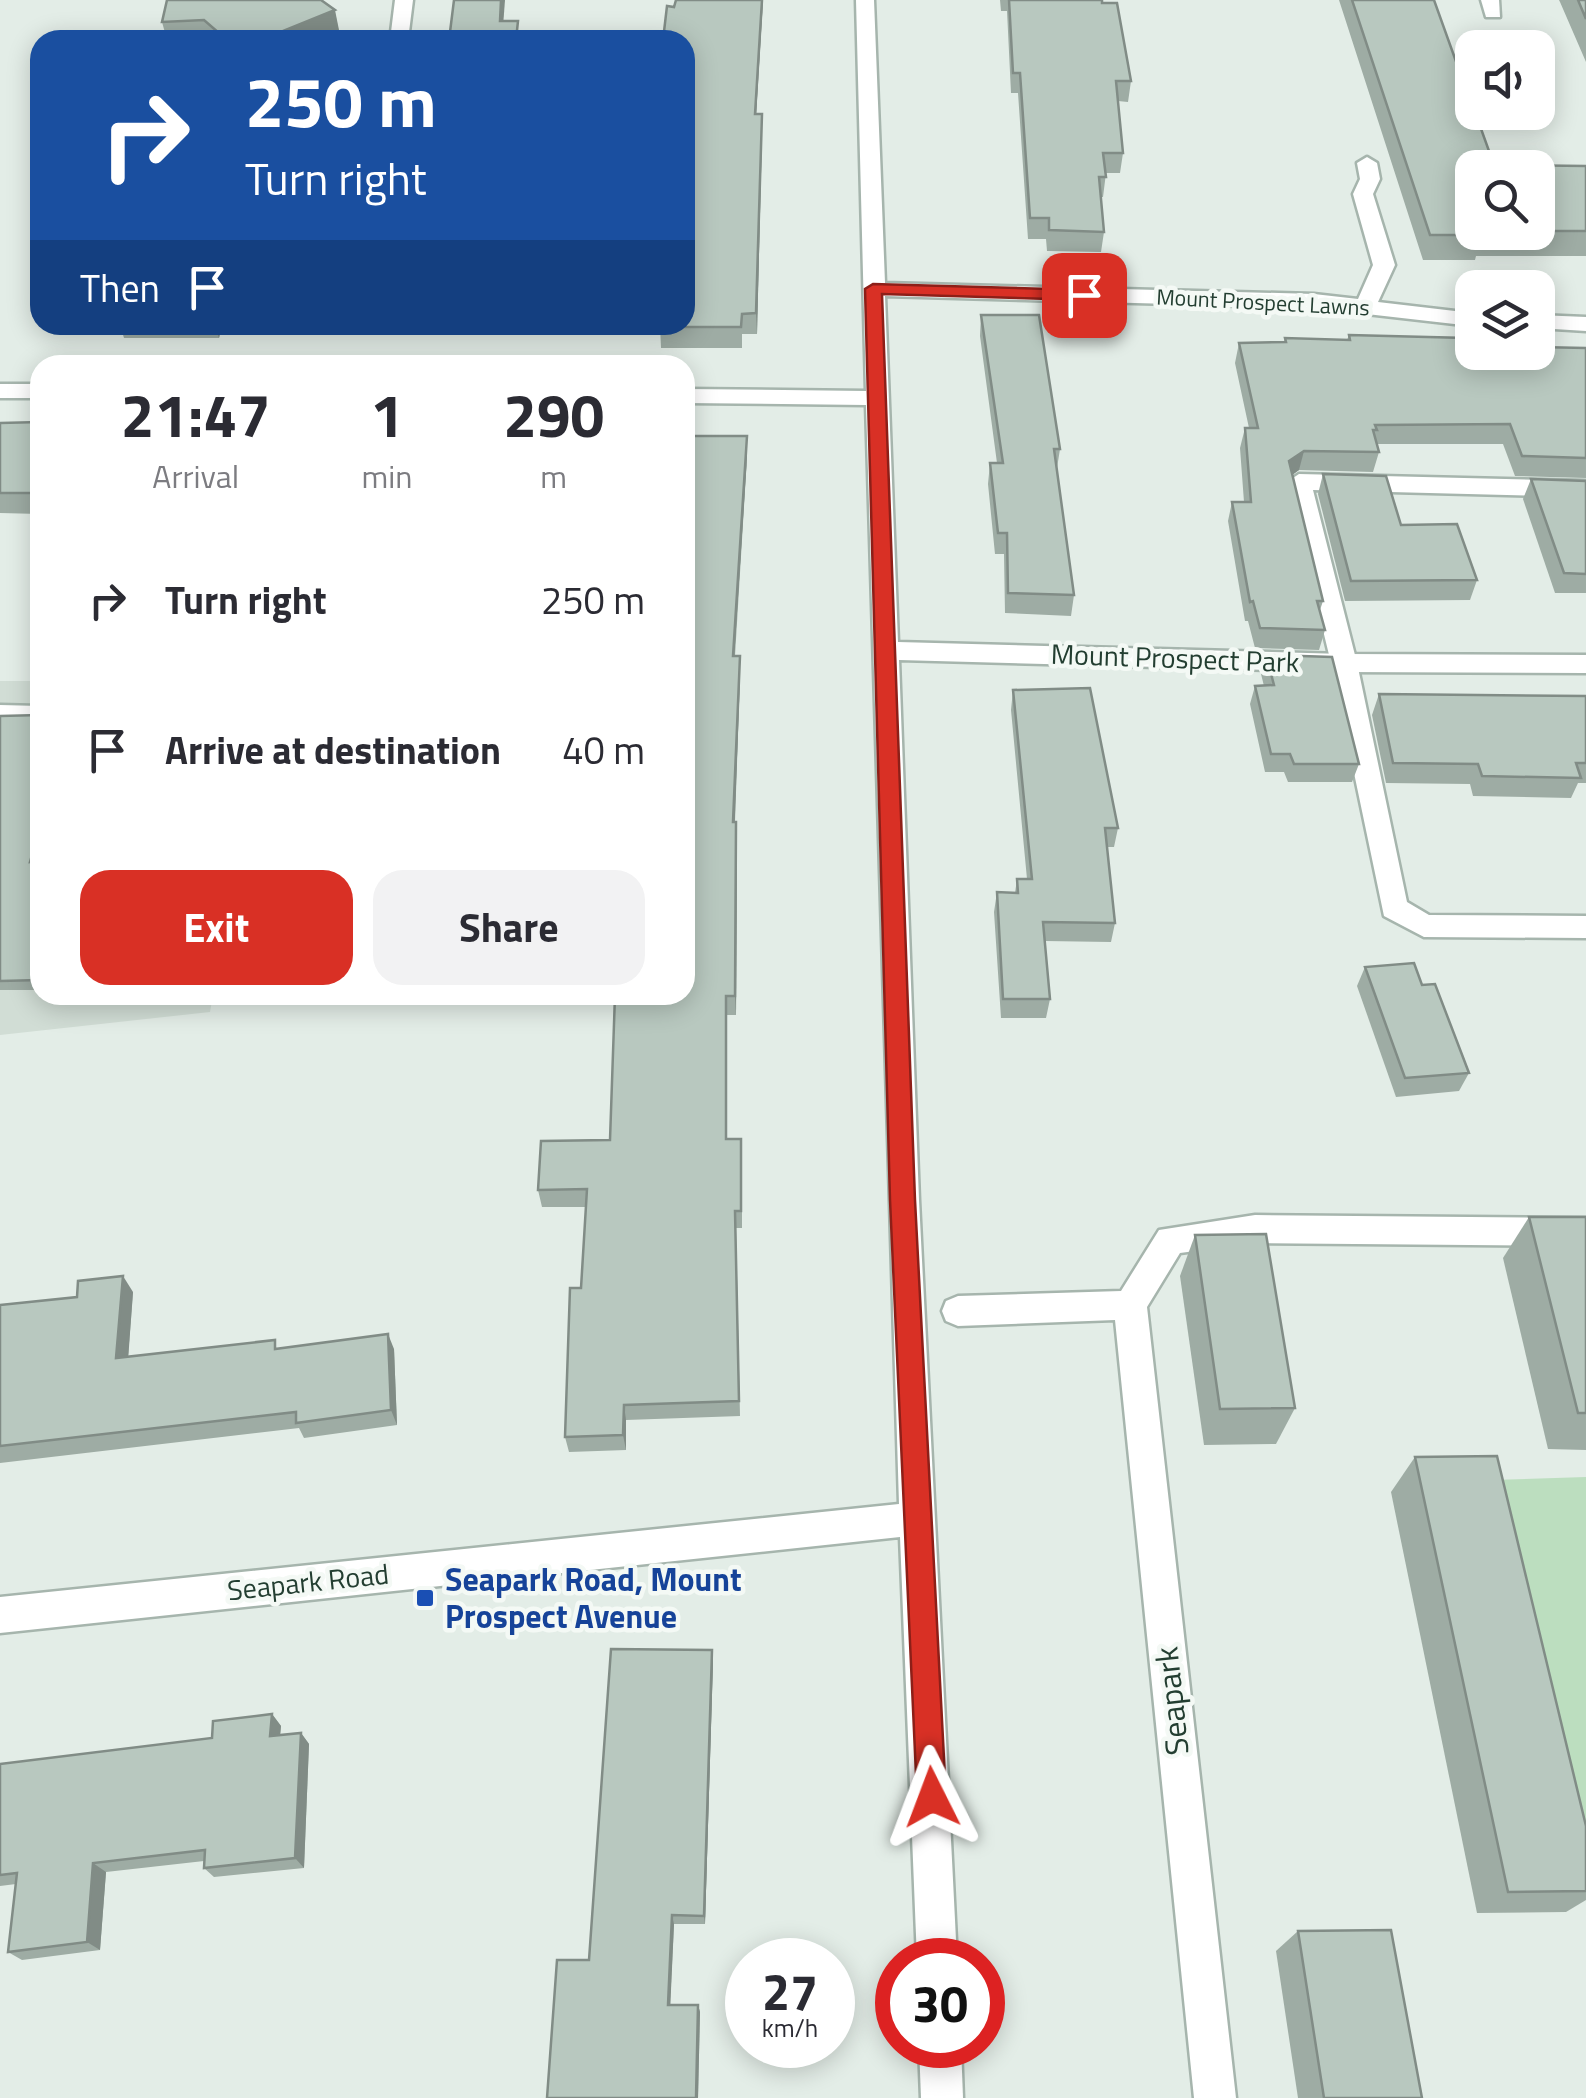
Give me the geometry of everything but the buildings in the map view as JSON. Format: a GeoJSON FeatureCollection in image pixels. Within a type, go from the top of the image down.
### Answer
{"type":"FeatureCollection","features":[{"type":"Feature","properties":{"kind":"street"},"geometry":{"type":"LineString","coordinates":[[400,30],[404,0]]}},
{"type":"Feature","properties":{"kind":"street"},"geometry":{"type":"LineString","coordinates":[[865,0],[875,398],[915,1520],[936,1938]]}},
{"type":"Feature","properties":{"kind":"street"},"geometry":{"type":"LineString","coordinates":[[1366,305],[1384,265],[1363,194],[1370,179],[1368,163]]}},
{"type":"Feature","properties":{"kind":"street","name":"Mount Prospect Lawns"},"geometry":{"type":"LineString","coordinates":[[873,289],[1366,305],[1455,318]]}},
{"type":"Feature","properties":{"kind":"street"},"geometry":{"type":"LineString","coordinates":[[1555,323],[1586,324]]}},
{"type":"Feature","properties":{"kind":"street"},"geometry":{"type":"LineString","coordinates":[[0,390],[30,391]]}},
{"type":"Feature","properties":{"kind":"street"},"geometry":{"type":"LineString","coordinates":[[695,396],[875,398]]}},
{"type":"Feature","properties":{"kind":"street"},"geometry":{"type":"LineString","coordinates":[[1586,488],[1299,482],[1344,663],[1394,908],[1424,926],[1586,927]]}},
{"type":"Feature","properties":{"kind":"street","name":"Mount Prospect Park"},"geometry":{"type":"LineString","coordinates":[[884,651],[1344,663],[1586,664]]}},
{"type":"Feature","properties":{"kind":"street"},"geometry":{"type":"LineString","coordinates":[[0,714],[30,715]]}},
{"type":"Feature","properties":{"kind":"street"},"geometry":{"type":"LineString","coordinates":[[958,1311],[1130,1305],[1170,1240],[1256,1229],[1586,1232]]}},
{"type":"Feature","properties":{"kind":"street","name":"Seapark"},"geometry":{"type":"LineString","coordinates":[[1130,1305],[1215,2098]]}},
{"type":"Feature","properties":{"kind":"street","name":"Seapark Road"},"geometry":{"type":"LineString","coordinates":[[0,1615],[915,1520]]}},
{"type":"Feature","properties":{"kind":"street"},"geometry":{"type":"LineString","coordinates":[[941,2068],[942,2098]]}},
{"type":"Feature","properties":{"kind":"shaded area"},"geometry":{"type":"Polygon","coordinates":[[[0,681],[30,681],[30,1005],[211,1005],[210,1012],[0,1035],[0,681]]]}},
{"type":"Feature","properties":{"kind":"green space"},"geometry":{"type":"Polygon","coordinates":[[[1586,1477],[1586,1876],[1491,1480],[1586,1477]]]}},
{"type":"Feature","properties":{"kind":"place","name":"Seapark Road, Mount Prospect Avenue"},"geometry":{"type":"Point","coordinates":[425,1598]}},
{"type":"Feature","properties":{"kind":"route"},"geometry":{"type":"LineString","coordinates":[[932,1797],[915,1520],[902,1200],[873,289],[1084,295]]}}]}
